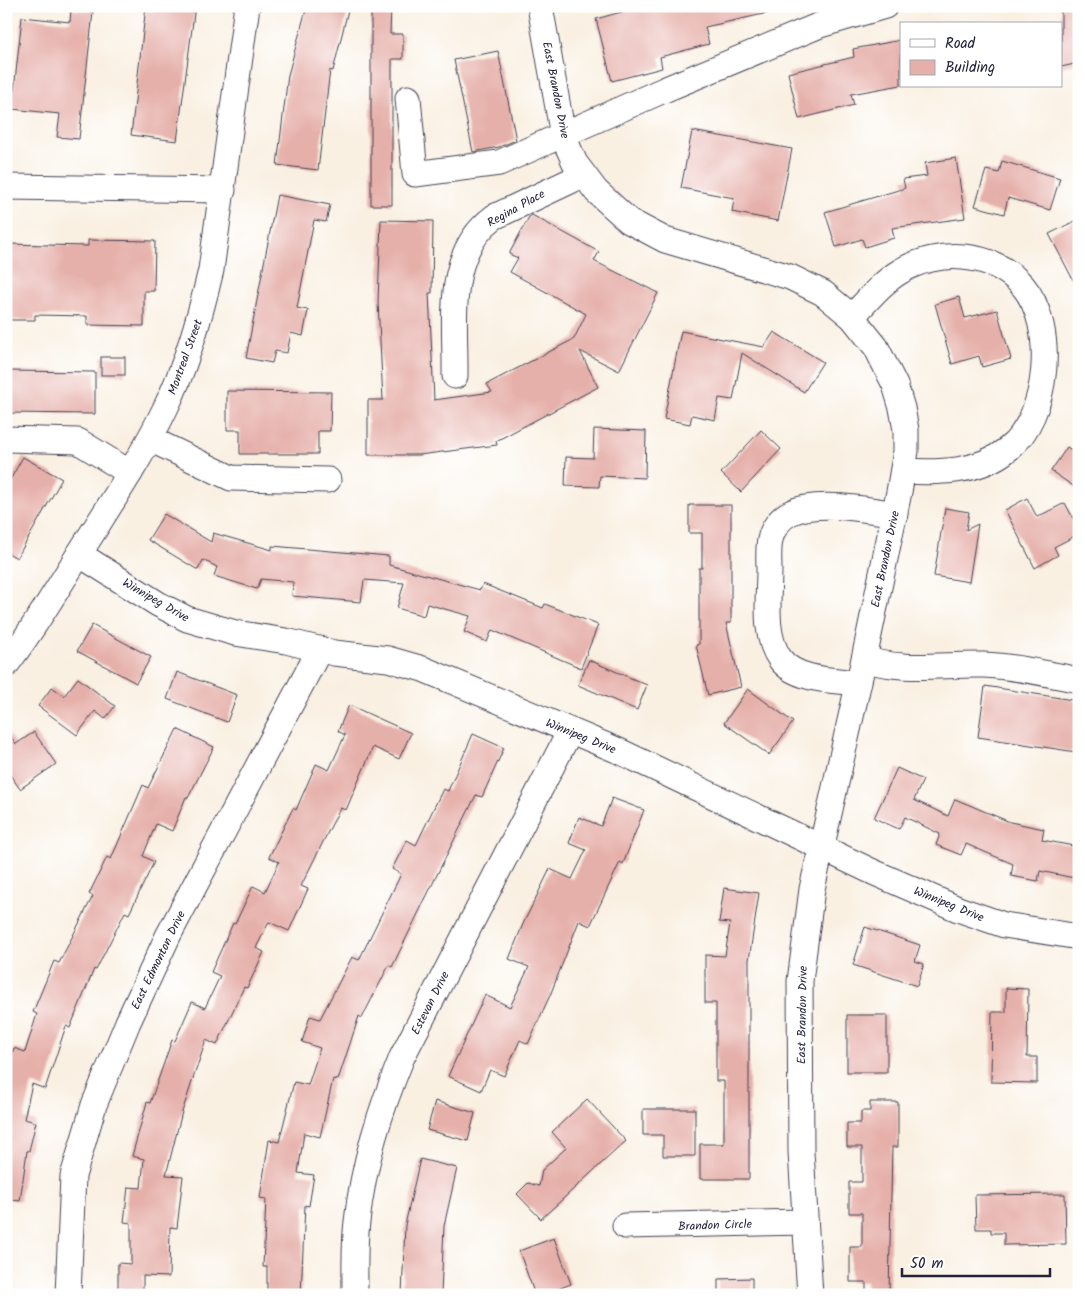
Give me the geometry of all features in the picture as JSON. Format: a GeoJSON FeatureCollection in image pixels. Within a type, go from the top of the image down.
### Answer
{"type":"FeatureCollection","features":[{"type":"Feature","properties":{"kind":"street","name":"Montreal Street"},"geometry":{"type":"LineString","coordinates":[[6,664],[80,554],[150,439],[167,405],[194,337],[211,270],[247,6]]}},
{"type":"Feature","properties":{"kind":"street","name":"East Brandon Drive"},"geometry":{"type":"LineString","coordinates":[[540,6],[564,136],[582,175],[611,207],[647,232],[684,247],[756,266],[808,284],[852,317],[876,347],[896,385],[906,430],[903,472],[895,514],[820,847],[812,889],[800,981],[801,1152],[810,1295]]}},
{"type":"Feature","properties":{"kind":"street"},"geometry":{"type":"LineString","coordinates":[[408,98],[415,174],[499,163],[564,136],[666,89],[820,25],[885,6]]}},
{"type":"Feature","properties":{"kind":"street","name":"Regina Place"},"geometry":{"type":"LineString","coordinates":[[455,376],[456,284],[469,244],[484,225],[494,217],[582,175]]}},
{"type":"Feature","properties":{"kind":"street"},"geometry":{"type":"LineString","coordinates":[[6,187],[223,190]]}},
{"type":"Feature","properties":{"kind":"street"},"geometry":{"type":"LineString","coordinates":[[852,317],[884,284],[901,271],[917,263],[955,256],[992,263],[1010,273],[1024,287],[1034,303],[1043,347],[1043,371],[1040,394],[1032,418],[1021,437],[1007,450],[968,468],[932,473],[903,472]]}},
{"type":"Feature","properties":{"kind":"street"},"geometry":{"type":"LineString","coordinates":[[6,439],[78,441],[130,473]]}},
{"type":"Feature","properties":{"kind":"street"},"geometry":{"type":"LineString","coordinates":[[150,439],[230,478],[328,480]]}},
{"type":"Feature","properties":{"kind":"street"},"geometry":{"type":"LineString","coordinates":[[895,514],[843,508],[801,509],[790,513],[780,520],[769,541],[770,632],[780,660],[803,674],[861,671],[885,666],[1000,666],[1079,680]]}},
{"type":"Feature","properties":{"kind":"street","name":"Winnipeg Drive"},"geometry":{"type":"LineString","coordinates":[[80,554],[158,604],[187,619],[235,633],[286,641],[320,649],[388,659],[423,669],[619,751],[820,847],[958,909],[1004,925],[1079,937]]}},
{"type":"Feature","properties":{"kind":"street","name":"East Edmonton Drive"},"geometry":{"type":"LineString","coordinates":[[68,1295],[73,1176],[94,1105],[128,1022],[168,936],[320,649]]}},
{"type":"Feature","properties":{"kind":"street","name":"Estevan Drive"},"geometry":{"type":"LineString","coordinates":[[355,1295],[356,1225],[359,1200],[369,1151],[383,1103],[402,1057],[570,731]]}},
{"type":"Feature","properties":{"kind":"street","name":"Brandon Circle"},"geometry":{"type":"LineString","coordinates":[[625,1226],[805,1222]]}},
{"type":"Feature","properties":{"kind":"building"},"geometry":{"type":"Polygon","coordinates":[[[146,6],[195,6],[177,141],[131,135],[146,6]]]}},
{"type":"Feature","properties":{"kind":"building"},"geometry":{"type":"Polygon","coordinates":[[[307,6],[349,6],[333,71],[330,70],[318,170],[277,165],[288,75],[307,6]]]}},
{"type":"Feature","properties":{"kind":"building"},"geometry":{"type":"Polygon","coordinates":[[[371,6],[391,6],[390,34],[403,34],[403,59],[392,59],[392,205],[371,205],[371,6]]]}},
{"type":"Feature","properties":{"kind":"building"},"geometry":{"type":"Polygon","coordinates":[[[643,6],[767,6],[768,13],[705,27],[709,44],[660,57],[662,68],[612,81],[596,19],[643,6]]]}},
{"type":"Feature","properties":{"kind":"building"},"geometry":{"type":"Polygon","coordinates":[[[1061,6],[1072,6],[1079,36],[1079,63],[1062,67],[1062,22],[1061,6]]]}},
{"type":"Feature","properties":{"kind":"building"},"geometry":{"type":"Polygon","coordinates":[[[71,9],[93,12],[79,139],[57,137],[60,114],[12,109],[22,17],[70,22],[71,9]]]}},
{"type":"Feature","properties":{"kind":"building"},"geometry":{"type":"Polygon","coordinates":[[[900,40],[900,85],[851,94],[854,105],[799,119],[788,73],[854,57],[853,49],[900,40]]]}},
{"type":"Feature","properties":{"kind":"building"},"geometry":{"type":"Polygon","coordinates":[[[498,51],[516,140],[499,147],[473,152],[454,60],[498,51]]]}},
{"type":"Feature","properties":{"kind":"building"},"geometry":{"type":"Polygon","coordinates":[[[692,131],[792,149],[778,221],[732,212],[734,198],[681,188],[692,131]]]}},
{"type":"Feature","properties":{"kind":"building"},"geometry":{"type":"Polygon","coordinates":[[[956,158],[965,218],[892,228],[894,238],[865,247],[862,239],[836,247],[825,212],[905,188],[903,179],[927,176],[925,163],[956,158]]]}},
{"type":"Feature","properties":{"kind":"building"},"geometry":{"type":"Polygon","coordinates":[[[1002,161],[1060,178],[1050,210],[1008,198],[1004,214],[975,206],[986,170],[999,173],[1002,161]]]}},
{"type":"Feature","properties":{"kind":"building"},"geometry":{"type":"Polygon","coordinates":[[[277,195],[330,205],[326,222],[314,220],[297,308],[308,310],[303,336],[291,333],[287,353],[275,351],[272,363],[246,358],[277,195]]]}},
{"type":"Feature","properties":{"kind":"building"},"geometry":{"type":"Polygon","coordinates":[[[532,215],[599,252],[594,261],[658,293],[619,371],[580,351],[598,387],[496,441],[497,445],[419,455],[368,455],[368,400],[383,400],[378,302],[381,220],[433,221],[432,293],[429,293],[434,400],[492,392],[487,384],[574,339],[586,314],[510,272],[518,258],[509,254],[529,217],[532,215]]]}},
{"type":"Feature","properties":{"kind":"building"},"geometry":{"type":"Polygon","coordinates":[[[1079,219],[1079,291],[1049,234],[1079,219]]]}},
{"type":"Feature","properties":{"kind":"building"},"geometry":{"type":"Polygon","coordinates":[[[88,240],[155,241],[154,291],[144,291],[144,326],[87,325],[87,316],[35,315],[35,320],[6,320],[8,244],[88,246],[88,240]]]}},
{"type":"Feature","properties":{"kind":"building"},"geometry":{"type":"Polygon","coordinates":[[[959,297],[965,318],[997,310],[1011,359],[982,367],[979,356],[952,364],[935,304],[959,297]]]}},
{"type":"Feature","properties":{"kind":"building"},"geometry":{"type":"Polygon","coordinates":[[[681,331],[764,347],[774,332],[823,362],[804,392],[742,353],[733,400],[719,398],[715,420],[692,415],[690,424],[664,419],[681,331]]]}},
{"type":"Feature","properties":{"kind":"building"},"geometry":{"type":"Polygon","coordinates":[[[101,357],[125,357],[125,375],[101,375],[101,357]]]}},
{"type":"Feature","properties":{"kind":"building"},"geometry":{"type":"Polygon","coordinates":[[[6,371],[95,372],[95,414],[6,413],[6,371]]]}},
{"type":"Feature","properties":{"kind":"building"},"geometry":{"type":"Polygon","coordinates":[[[227,391],[331,392],[330,431],[318,431],[318,454],[240,454],[240,430],[227,430],[227,391]]]}},
{"type":"Feature","properties":{"kind":"building"},"geometry":{"type":"Polygon","coordinates":[[[594,429],[646,431],[645,478],[600,476],[599,487],[565,486],[566,457],[593,458],[594,429]]]}},
{"type":"Feature","properties":{"kind":"building"},"geometry":{"type":"Polygon","coordinates":[[[761,430],[781,449],[741,492],[721,473],[761,430]]]}},
{"type":"Feature","properties":{"kind":"building"},"geometry":{"type":"Polygon","coordinates":[[[1067,447],[1079,455],[1079,490],[1051,471],[1067,447]]]}},
{"type":"Feature","properties":{"kind":"building"},"geometry":{"type":"Polygon","coordinates":[[[23,457],[62,479],[17,558],[6,552],[6,487],[23,457]]]}},
{"type":"Feature","properties":{"kind":"building"},"geometry":{"type":"Polygon","coordinates":[[[1027,498],[1037,517],[1065,503],[1079,529],[1079,534],[1054,547],[1058,555],[1035,568],[1005,510],[1027,498]]]}},
{"type":"Feature","properties":{"kind":"building"},"geometry":{"type":"Polygon","coordinates":[[[689,505],[731,505],[731,623],[726,623],[741,687],[708,695],[696,645],[699,644],[699,568],[702,568],[702,533],[689,533],[689,505]]]}},
{"type":"Feature","properties":{"kind":"building"},"geometry":{"type":"Polygon","coordinates":[[[945,508],[969,512],[966,530],[978,524],[969,582],[934,576],[945,508]]]}},
{"type":"Feature","properties":{"kind":"building"},"geometry":{"type":"Polygon","coordinates":[[[164,514],[211,542],[213,533],[272,550],[272,546],[389,556],[389,565],[480,590],[483,584],[543,608],[545,604],[598,625],[581,668],[492,630],[487,642],[464,632],[470,616],[427,604],[424,616],[397,608],[404,583],[364,580],[361,602],[292,596],[293,582],[261,579],[257,589],[214,576],[217,567],[203,560],[198,570],[148,540],[164,514]]]}},
{"type":"Feature","properties":{"kind":"building"},"geometry":{"type":"Polygon","coordinates":[[[92,625],[151,657],[136,683],[77,651],[92,625]]]}},
{"type":"Feature","properties":{"kind":"building"},"geometry":{"type":"Polygon","coordinates":[[[589,660],[647,685],[637,710],[578,685],[589,660]]]}},
{"type":"Feature","properties":{"kind":"building"},"geometry":{"type":"Polygon","coordinates":[[[177,672],[237,695],[227,722],[167,699],[177,672]]]}},
{"type":"Feature","properties":{"kind":"building"},"geometry":{"type":"Polygon","coordinates":[[[78,678],[115,706],[105,719],[95,711],[77,735],[38,706],[52,687],[64,696],[78,678]]]}},
{"type":"Feature","properties":{"kind":"building"},"geometry":{"type":"Polygon","coordinates":[[[985,686],[1079,701],[1076,752],[978,737],[985,686]]]}},
{"type":"Feature","properties":{"kind":"building"},"geometry":{"type":"Polygon","coordinates":[[[748,689],[793,722],[769,755],[724,723],[748,689]]]}},
{"type":"Feature","properties":{"kind":"building"},"geometry":{"type":"Polygon","coordinates":[[[349,705],[411,733],[399,759],[373,747],[346,810],[340,808],[301,886],[308,889],[289,931],[269,922],[256,948],[264,952],[247,988],[244,987],[217,1045],[206,1040],[182,1112],[166,1175],[183,1176],[177,1228],[170,1227],[169,1277],[143,1276],[143,1289],[118,1289],[118,1263],[131,1264],[131,1223],[124,1222],[128,1187],[141,1188],[144,1159],[132,1156],[147,1102],[150,1103],[172,1040],[175,1041],[192,1002],[205,1008],[220,976],[211,972],[233,923],[235,924],[253,886],[265,892],[279,862],[269,857],[293,808],[296,810],[316,764],[329,770],[345,735],[338,731],[349,705]]]}},
{"type":"Feature","properties":{"kind":"building"},"geometry":{"type":"Polygon","coordinates":[[[177,729],[214,747],[188,798],[186,797],[172,831],[156,824],[143,856],[154,862],[129,914],[125,912],[96,970],[94,969],[70,1028],[66,1026],[45,1089],[32,1084],[24,1119],[36,1122],[29,1151],[27,1151],[20,1201],[6,1199],[6,1070],[14,1048],[25,1052],[37,1014],[33,1012],[54,961],[59,963],[93,896],[89,894],[107,857],[111,859],[143,785],[148,788],[177,729]]]}},
{"type":"Feature","properties":{"kind":"building"},"geometry":{"type":"Polygon","coordinates":[[[6,730],[16,744],[34,732],[56,764],[20,789],[6,769],[6,730]]]}},
{"type":"Feature","properties":{"kind":"building"},"geometry":{"type":"Polygon","coordinates":[[[473,734],[504,748],[482,797],[476,795],[392,967],[389,965],[362,1018],[359,1016],[338,1080],[333,1079],[320,1137],[304,1133],[298,1173],[314,1175],[309,1206],[305,1205],[301,1295],[267,1295],[267,1267],[263,1267],[266,1199],[260,1198],[269,1140],[279,1142],[294,1082],[308,1085],[320,1048],[302,1042],[310,1016],[320,1019],[352,957],[359,960],[401,874],[392,869],[407,840],[416,845],[443,789],[448,791],[473,734]]]}},
{"type":"Feature","properties":{"kind":"building"},"geometry":{"type":"Polygon","coordinates":[[[897,768],[923,780],[914,800],[948,816],[955,799],[1010,822],[1044,829],[1042,840],[1079,847],[1079,879],[1040,871],[1038,881],[1011,876],[1013,864],[966,844],[961,855],[936,845],[940,834],[905,817],[899,829],[874,818],[897,768]]]}},
{"type":"Feature","properties":{"kind":"building"},"geometry":{"type":"Polygon","coordinates":[[[612,798],[644,810],[623,864],[620,862],[590,926],[579,921],[551,993],[528,1044],[520,1040],[504,1076],[490,1070],[481,1091],[448,1076],[485,995],[510,1007],[529,967],[509,959],[523,924],[550,869],[572,879],[586,850],[569,843],[579,817],[601,826],[612,798]]]}},
{"type":"Feature","properties":{"kind":"building"},"geometry":{"type":"Polygon","coordinates":[[[724,888],[759,893],[749,960],[749,1179],[700,1179],[700,1144],[724,1144],[724,1081],[716,1081],[716,1003],[705,1003],[705,955],[725,956],[730,923],[719,922],[724,888]]]}},
{"type":"Feature","properties":{"kind":"building"},"geometry":{"type":"Polygon","coordinates":[[[865,927],[920,945],[915,961],[924,964],[917,986],[853,965],[865,927]]]}},
{"type":"Feature","properties":{"kind":"building"},"geometry":{"type":"Polygon","coordinates":[[[1006,988],[1028,989],[1027,1057],[1037,1057],[1037,1083],[991,1082],[992,1012],[1006,1012],[1006,988]]]}},
{"type":"Feature","properties":{"kind":"building"},"geometry":{"type":"Polygon","coordinates":[[[847,1015],[887,1015],[887,1072],[847,1072],[847,1015]]]}},
{"type":"Feature","properties":{"kind":"building"},"geometry":{"type":"Polygon","coordinates":[[[587,1099],[626,1141],[541,1219],[517,1194],[528,1183],[539,1186],[542,1170],[566,1148],[552,1132],[587,1099]]]}},
{"type":"Feature","properties":{"kind":"building"},"geometry":{"type":"Polygon","coordinates":[[[435,1101],[475,1113],[468,1141],[427,1130],[435,1101]]]}},
{"type":"Feature","properties":{"kind":"building"},"geometry":{"type":"Polygon","coordinates":[[[870,1102],[898,1102],[898,1147],[892,1147],[889,1295],[866,1295],[866,1282],[850,1282],[850,1247],[862,1247],[862,1213],[849,1213],[849,1182],[862,1182],[862,1147],[847,1147],[847,1123],[861,1123],[861,1111],[870,1111],[870,1102]]]}},
{"type":"Feature","properties":{"kind":"building"},"geometry":{"type":"Polygon","coordinates":[[[643,1109],[695,1109],[695,1156],[663,1156],[663,1135],[643,1135],[643,1109]]]}},
{"type":"Feature","properties":{"kind":"building"},"geometry":{"type":"Polygon","coordinates":[[[420,1159],[457,1168],[444,1226],[441,1295],[402,1295],[405,1225],[420,1159]]]}},
{"type":"Feature","properties":{"kind":"building"},"geometry":{"type":"Polygon","coordinates":[[[1065,1194],[1066,1244],[1004,1245],[1004,1233],[991,1233],[991,1229],[976,1229],[975,1195],[1065,1194]]]}},
{"type":"Feature","properties":{"kind":"building"},"geometry":{"type":"Polygon","coordinates":[[[554,1238],[571,1284],[542,1295],[535,1295],[519,1251],[554,1238]]]}},
{"type":"Feature","properties":{"kind":"building"},"geometry":{"type":"Polygon","coordinates":[[[752,1278],[752,1295],[718,1295],[718,1279],[752,1278]]]}}]}
